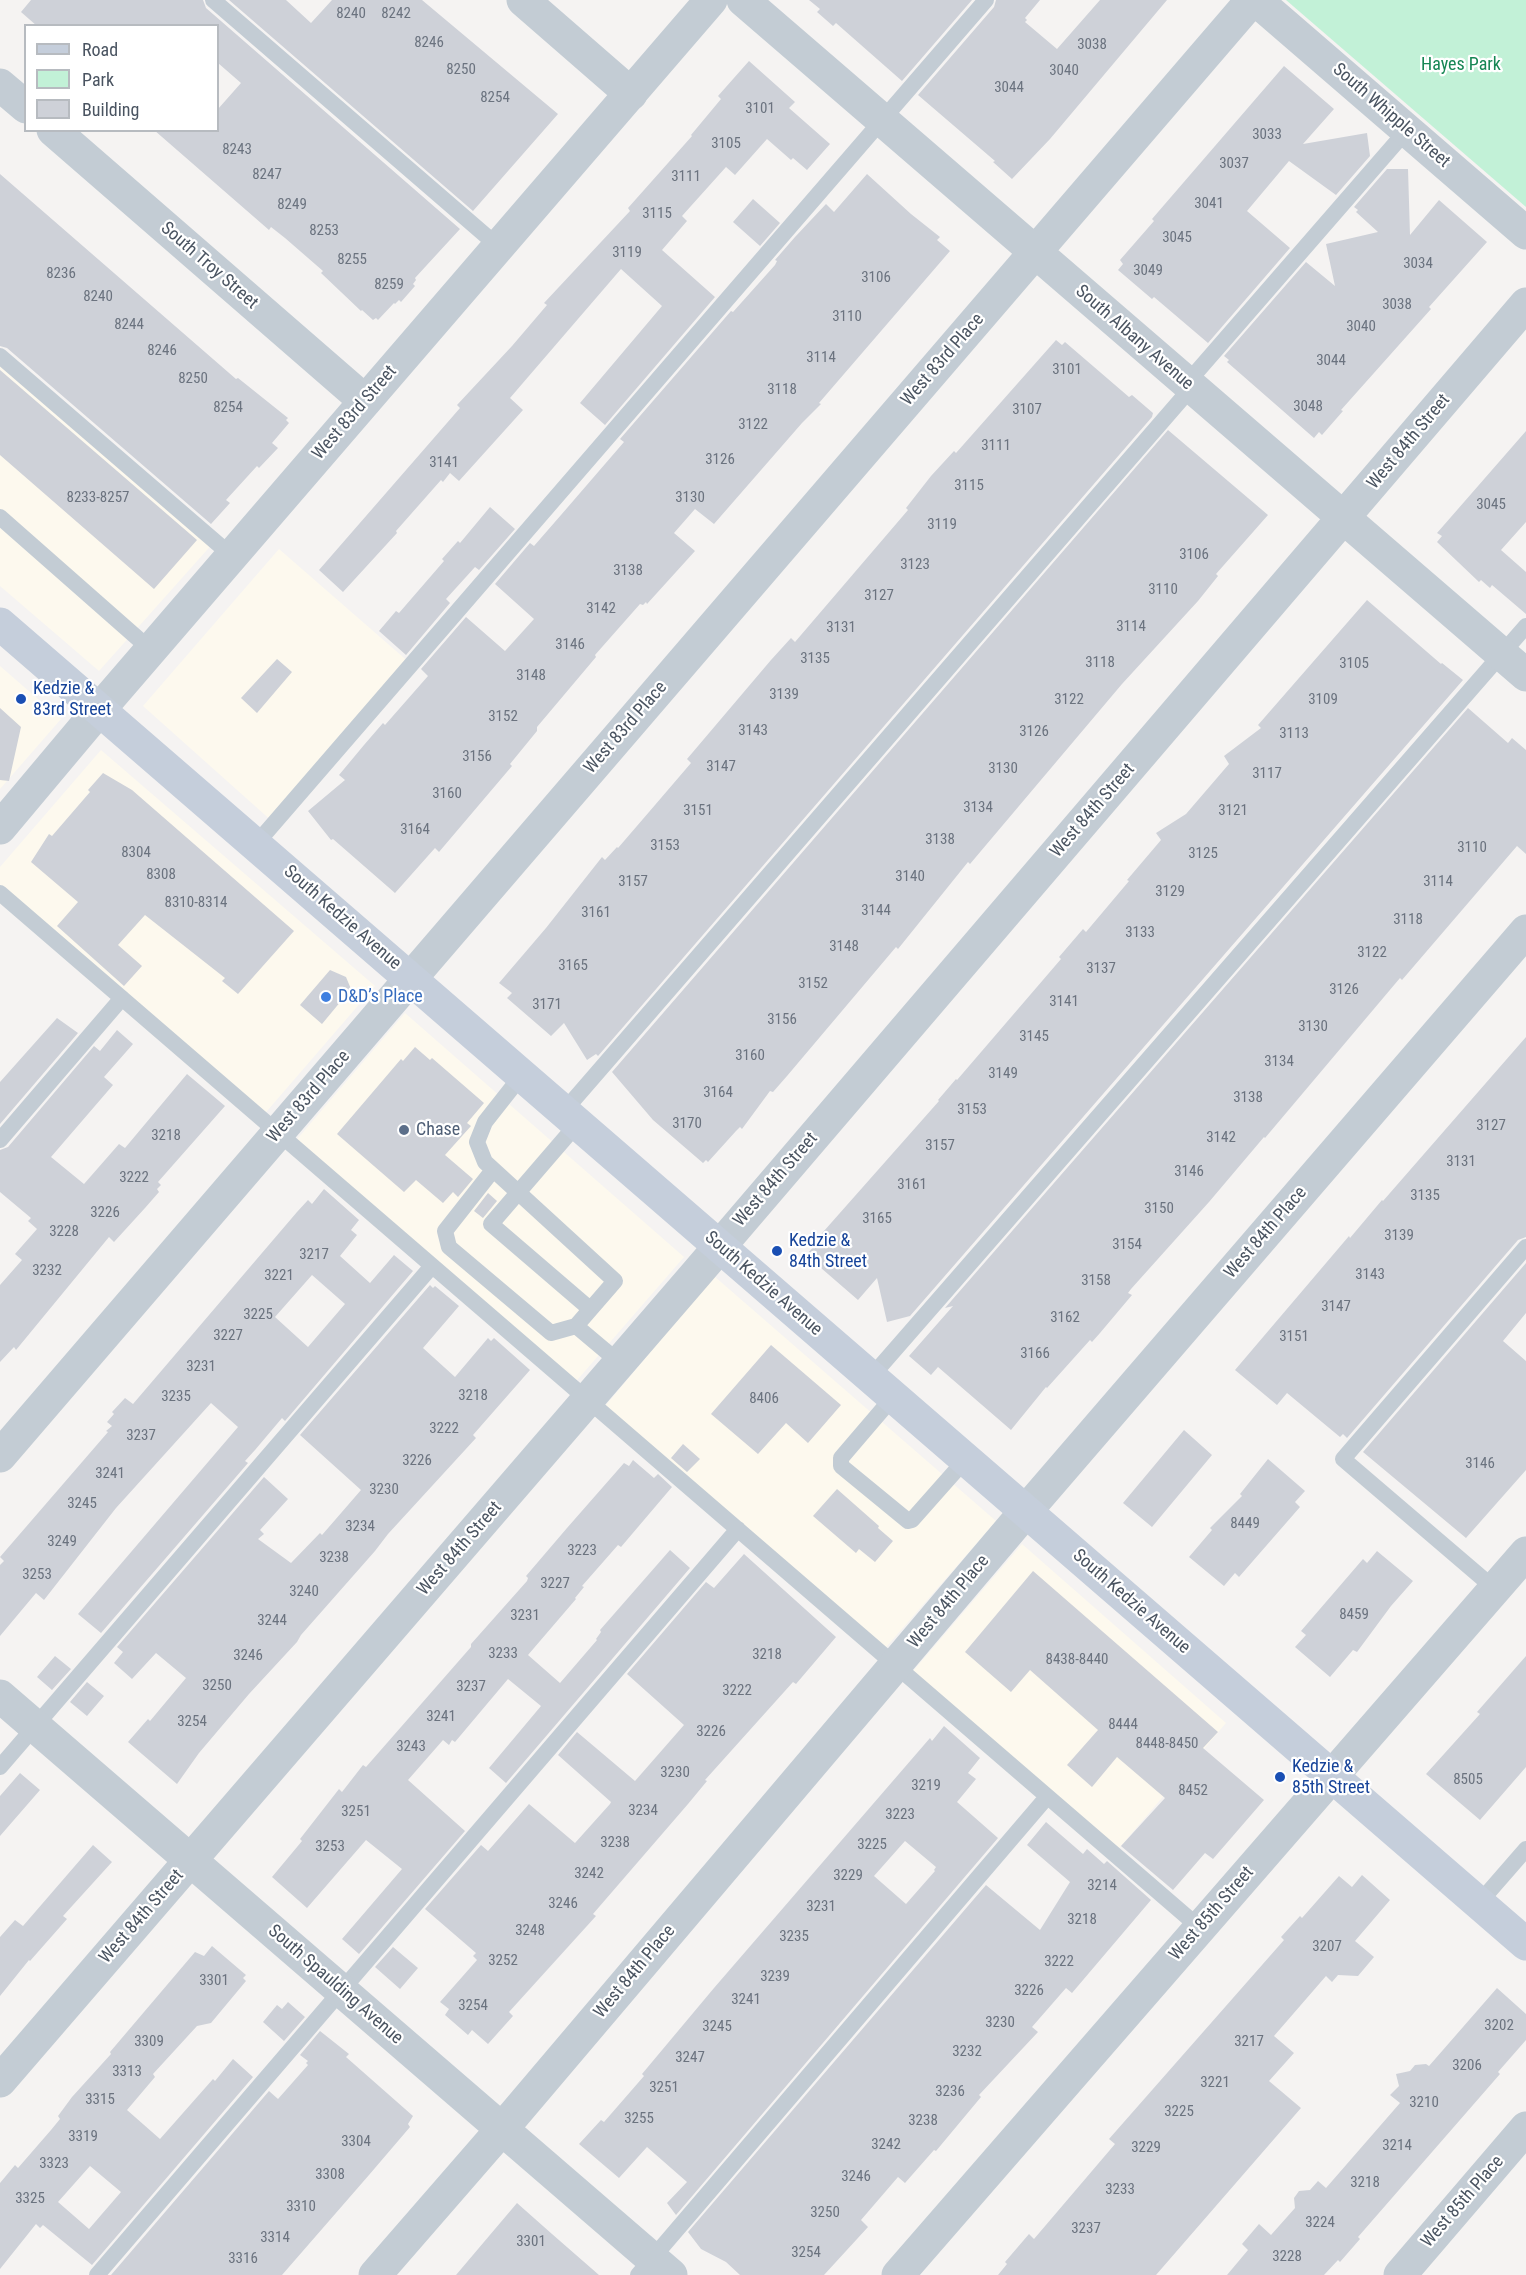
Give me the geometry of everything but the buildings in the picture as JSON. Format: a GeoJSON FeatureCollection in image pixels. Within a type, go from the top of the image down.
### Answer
{"type":"FeatureCollection","features":[{"type":"Feature","properties":{"kind":"main road","name":"South Kedzie Avenue"},"geometry":{"type":"LineString","coordinates":[[0,624],[1526,1944]]}},
{"type":"Feature","properties":{"kind":"street"},"geometry":{"type":"LineString","coordinates":[[523,0],[631,94]]}},
{"type":"Feature","properties":{"kind":"street","name":"West 83rd Street"},"geometry":{"type":"LineString","coordinates":[[0,828],[711,0]]}},
{"type":"Feature","properties":{"kind":"street","name":"South Albany Avenue"},"geometry":{"type":"LineString","coordinates":[[743,0],[1526,675]]}},
{"type":"Feature","properties":{"kind":"street","name":"South Whipple Street"},"geometry":{"type":"LineString","coordinates":[[1254,0],[1526,232]]}},
{"type":"Feature","properties":{"kind":"street","name":"West 83rd Place"},"geometry":{"type":"LineString","coordinates":[[0,1456],[1254,0]]}},
{"type":"Feature","properties":{"kind":"street"},"geometry":{"type":"LineString","coordinates":[[0,84],[24,105]]}},
{"type":"Feature","properties":{"kind":"street","name":"South Troy Street"},"geometry":{"type":"LineString","coordinates":[[55,132],[365,401]]}},
{"type":"Feature","properties":{"kind":"street","name":"West 84th Street"},"geometry":{"type":"LineString","coordinates":[[0,2081],[620,1363],[1526,304]]}},
{"type":"Feature","properties":{"kind":"street","name":"West 84th Place"},"geometry":{"type":"LineString","coordinates":[[375,2275],[502,2129],[1026,1511],[1526,931]]}},
{"type":"Feature","properties":{"kind":"street","name":"West 85th Street"},"geometry":{"type":"LineString","coordinates":[[898,2275],[1526,1553]]}},
{"type":"Feature","properties":{"kind":"street","name":"South Spaulding Avenue"},"geometry":{"type":"LineString","coordinates":[[0,1696],[502,2129],[654,2270]]}},
{"type":"Feature","properties":{"kind":"street","name":"West 85th Place"},"geometry":{"type":"LineString","coordinates":[[1400,2275],[1526,2128]]}},
{"type":"Feature","properties":{"kind":"lane"},"geometry":{"type":"LineString","coordinates":[[213,0],[499,247]]}},
{"type":"Feature","properties":{"kind":"lane"},"geometry":{"type":"LineString","coordinates":[[256,844],[986,0]]}},
{"type":"Feature","properties":{"kind":"lane"},"geometry":{"type":"LineString","coordinates":[[590,1309],[491,1224],[518,1193],[571,1117],[1407,130]]}},
{"type":"Feature","properties":{"kind":"lane"},"geometry":{"type":"LineString","coordinates":[[0,356],[232,556]]}},
{"type":"Feature","properties":{"kind":"lane"},"geometry":{"type":"LineString","coordinates":[[0,518],[151,650]]}},
{"type":"Feature","properties":{"kind":"lane"},"geometry":{"type":"LineString","coordinates":[[966,1459],[912,1521],[908,1521],[841,1466],[841,1458],[882,1387],[1526,626]]}},
{"type":"Feature","properties":{"kind":"lane"},"geometry":{"type":"LineString","coordinates":[[0,893],[1200,1928]]}},
{"type":"Feature","properties":{"kind":"lane"},"geometry":{"type":"LineString","coordinates":[[0,1140],[122,998]]}},
{"type":"Feature","properties":{"kind":"lane"},"geometry":{"type":"LineString","coordinates":[[494,1170],[445,1231],[449,1247],[551,1333],[576,1326],[615,1281],[518,1193],[494,1170],[485,1162],[477,1142],[485,1122],[522,1075]]}},
{"type":"Feature","properties":{"kind":"lane"},"geometry":{"type":"LineString","coordinates":[[1495,1589],[1343,1459],[1526,1247]]}},
{"type":"Feature","properties":{"kind":"lane"},"geometry":{"type":"LineString","coordinates":[[0,1767],[432,1266]]}},
{"type":"Feature","properties":{"kind":"lane"},"geometry":{"type":"LineString","coordinates":[[576,1326],[620,1363]]}},
{"type":"Feature","properties":{"kind":"lane"},"geometry":{"type":"LineString","coordinates":[[97,2275],[738,1529]]}},
{"type":"Feature","properties":{"kind":"lane"},"geometry":{"type":"LineString","coordinates":[[654,2270],[1047,1797]]}},
{"type":"Feature","properties":{"kind":"lane"},"geometry":{"type":"LineString","coordinates":[[1479,1903],[1526,1849]]}},
{"type":"Feature","properties":{"kind":"shaded area"},"geometry":{"type":"Polygon","coordinates":[[[0,356],[215,541],[99,671],[0,586],[0,356]]]}},
{"type":"Feature","properties":{"kind":"shaded area"},"geometry":{"type":"Polygon","coordinates":[[[279,549],[411,664],[274,823],[143,706],[279,549]]]}},
{"type":"Feature","properties":{"kind":"shaded area"},"geometry":{"type":"Polygon","coordinates":[[[0,666],[61,719],[0,789],[0,666]]]}},
{"type":"Feature","properties":{"kind":"shaded area"},"geometry":{"type":"Polygon","coordinates":[[[101,750],[375,986],[261,1118],[0,893],[0,867],[101,750]]]}},
{"type":"Feature","properties":{"kind":"shaded area"},"geometry":{"type":"Polygon","coordinates":[[[405,1013],[684,1257],[572,1386],[292,1145],[405,1013]]]}},
{"type":"Feature","properties":{"kind":"shaded area"},"geometry":{"type":"Polygon","coordinates":[[[714,1276],[996,1521],[881,1653],[601,1411],[714,1276]]]}},
{"type":"Feature","properties":{"kind":"shaded area"},"geometry":{"type":"Polygon","coordinates":[[[1022,1544],[1226,1723],[1114,1854],[908,1677],[1022,1544]]]}},
{"type":"Feature","properties":{"kind":"green space","name":"Hayes Park"},"geometry":{"type":"Polygon","coordinates":[[[1286,0],[1526,0],[1526,207],[1286,0]]]}},
{"type":"Feature","properties":{"kind":"place","name":"Kedzie & 83rd Street"},"geometry":{"type":"Point","coordinates":[21,699]}},
{"type":"Feature","properties":{"kind":"place","name":"D&D’s Place"},"geometry":{"type":"Point","coordinates":[326,997]}},
{"type":"Feature","properties":{"kind":"place","name":"Chase"},"geometry":{"type":"Point","coordinates":[404,1130]}},
{"type":"Feature","properties":{"kind":"place","name":"Kedzie & 84th Street"},"geometry":{"type":"Point","coordinates":[777,1251]}},
{"type":"Feature","properties":{"kind":"place","name":"Kedzie & 85th Street"},"geometry":{"type":"Point","coordinates":[1280,1777]}}]}
